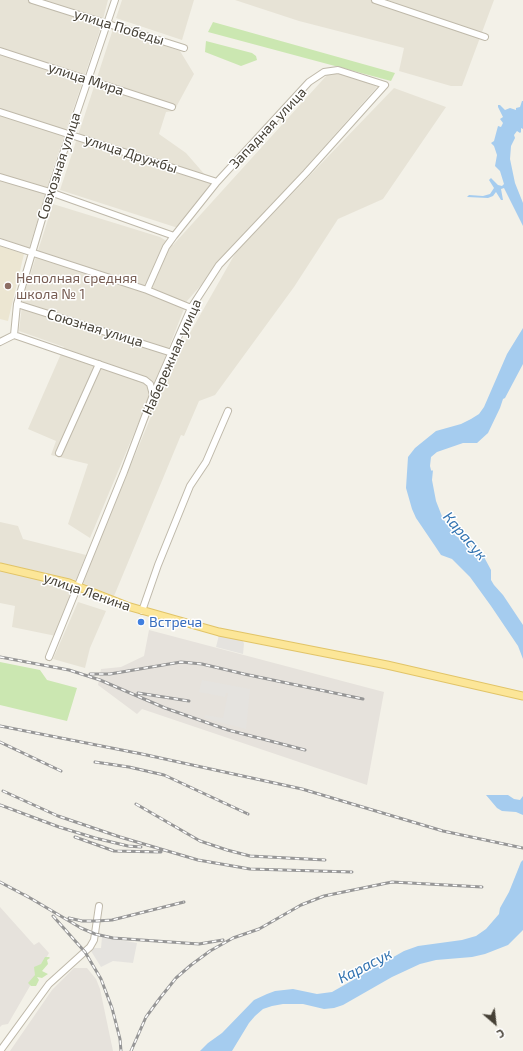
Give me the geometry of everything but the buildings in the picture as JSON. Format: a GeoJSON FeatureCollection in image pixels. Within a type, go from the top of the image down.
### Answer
{"type":"FeatureCollection","features":[{"type":"Feature","properties":{"kind":"main road","name":"улица Ленина"},"geometry":{"type":"LineString","coordinates":[[0,567],[52,579],[115,602],[219,632],[390,666],[521,695]]}},
{"type":"Feature","properties":{"kind":"street","name":"улица Победы"},"geometry":{"type":"LineString","coordinates":[[32,0],[184,48]]}},
{"type":"Feature","properties":{"kind":"street","name":"Совхозная улица"},"geometry":{"type":"LineString","coordinates":[[14,335],[17,304],[50,192],[115,0]]}},
{"type":"Feature","properties":{"kind":"street"},"geometry":{"type":"LineString","coordinates":[[375,0],[485,37]]}},
{"type":"Feature","properties":{"kind":"street","name":"улица Мира"},"geometry":{"type":"LineString","coordinates":[[0,51],[172,107]]}},
{"type":"Feature","properties":{"kind":"street","name":"Западная улица"},"geometry":{"type":"LineString","coordinates":[[147,290],[166,247],[174,236],[217,182],[309,82],[324,72],[338,70],[385,86]]}},
{"type":"Feature","properties":{"kind":"street","name":"Набережная улица"},"geometry":{"type":"LineString","coordinates":[[49,657],[153,395],[191,308],[219,265],[306,173],[385,86]]}},
{"type":"Feature","properties":{"kind":"street","name":"улица Дружбы"},"geometry":{"type":"LineString","coordinates":[[0,112],[217,182]]}},
{"type":"Feature","properties":{"kind":"street"},"geometry":{"type":"LineString","coordinates":[[0,177],[50,192],[174,236]]}},
{"type":"Feature","properties":{"kind":"street"},"geometry":{"type":"LineString","coordinates":[[0,242],[147,290],[191,308]]}},
{"type":"Feature","properties":{"kind":"street","name":"Союзная улица"},"geometry":{"type":"LineString","coordinates":[[17,304],[172,353]]}},
{"type":"Feature","properties":{"kind":"street"},"geometry":{"type":"LineString","coordinates":[[0,342],[14,335],[99,364],[145,380],[150,384],[153,395]]}},
{"type":"Feature","properties":{"kind":"street"},"geometry":{"type":"LineString","coordinates":[[58,453],[99,364]]}},
{"type":"Feature","properties":{"kind":"street"},"geometry":{"type":"LineString","coordinates":[[142,610],[158,565],[190,486],[206,462],[228,411]]}},
{"type":"Feature","properties":{"kind":"street"},"geometry":{"type":"LineString","coordinates":[[0,1051],[49,984],[90,947],[94,940],[99,906]]}},
{"type":"Feature","properties":{"kind":"shaded area"},"geometry":{"type":"Polygon","coordinates":[[[0,0],[108,0],[101,27],[53,169],[29,248],[0,238],[0,0]]]}},
{"type":"Feature","properties":{"kind":"shaded area"},"geometry":{"type":"Polygon","coordinates":[[[122,0],[194,0],[182,40],[116,18],[122,0]]]}},
{"type":"Feature","properties":{"kind":"shaded area"},"geometry":{"type":"Polygon","coordinates":[[[235,0],[494,0],[462,86],[451,86],[399,71],[404,48],[299,21],[235,0]]]}},
{"type":"Feature","properties":{"kind":"shaded area"},"geometry":{"type":"Polygon","coordinates":[[[113,29],[180,51],[194,74],[174,111],[166,112],[159,134],[186,153],[213,184],[178,228],[60,190],[113,29]]]}},
{"type":"Feature","properties":{"kind":"shaded area"},"geometry":{"type":"Polygon","coordinates":[[[338,71],[377,87],[187,301],[156,381],[90,538],[68,524],[88,464],[51,455],[56,441],[28,429],[64,347],[19,331],[23,297],[53,204],[160,237],[173,245],[328,74],[338,71]]]}},
{"type":"Feature","properties":{"kind":"shaded area"},"geometry":{"type":"Polygon","coordinates":[[[394,88],[446,107],[383,199],[338,219],[294,287],[215,395],[199,401],[184,436],[181,435],[114,596],[82,583],[174,361],[236,252],[394,88]]]}},
{"type":"Feature","properties":{"kind":"shaded area","name":"Неполная средняя школа № 1"},"geometry":{"type":"Polygon","coordinates":[[[0,246],[24,254],[8,321],[0,319],[0,246]]]}},
{"type":"Feature","properties":{"kind":"shaded area"},"geometry":{"type":"Polygon","coordinates":[[[0,522],[18,526],[23,539],[86,555],[76,580],[0,563],[0,522]]]}},
{"type":"Feature","properties":{"kind":"shaded area"},"geometry":{"type":"Polygon","coordinates":[[[0,569],[73,587],[56,636],[12,627],[15,606],[0,603],[0,569]]]}},
{"type":"Feature","properties":{"kind":"shaded area"},"geometry":{"type":"Polygon","coordinates":[[[78,602],[106,611],[90,648],[85,668],[53,659],[78,602]]]}},
{"type":"Feature","properties":{"kind":"shaded area"},"geometry":{"type":"Polygon","coordinates":[[[149,630],[384,692],[367,785],[142,709],[137,714],[98,685],[101,669],[121,667],[144,656],[149,630]]]}},
{"type":"Feature","properties":{"kind":"shaded area"},"geometry":{"type":"Polygon","coordinates":[[[219,635],[243,641],[243,654],[216,647],[219,635]]]}},
{"type":"Feature","properties":{"kind":"shaded area"},"geometry":{"type":"Polygon","coordinates":[[[202,680],[250,689],[246,729],[204,718],[205,715],[223,718],[228,693],[226,693],[225,697],[199,692],[202,680]]]}},
{"type":"Feature","properties":{"kind":"shaded area"},"geometry":{"type":"Polygon","coordinates":[[[0,907],[34,945],[39,942],[49,953],[8,1024],[0,1027],[0,907]]]}},
{"type":"Feature","properties":{"kind":"shaded area"},"geometry":{"type":"Polygon","coordinates":[[[102,937],[137,943],[133,963],[113,961],[101,967],[91,951],[94,948],[101,948],[102,937]]]}},
{"type":"Feature","properties":{"kind":"shaded area"},"geometry":{"type":"Polygon","coordinates":[[[74,968],[87,968],[96,979],[100,989],[113,1051],[10,1051],[52,990],[74,968]]]}},
{"type":"Feature","properties":{"kind":"green space"},"geometry":{"type":"Polygon","coordinates":[[[213,22],[395,73],[391,81],[208,32],[213,22]]]}},
{"type":"Feature","properties":{"kind":"green space"},"geometry":{"type":"Polygon","coordinates":[[[206,41],[252,53],[256,56],[257,60],[241,66],[205,52],[206,41]]]}},
{"type":"Feature","properties":{"kind":"green space"},"geometry":{"type":"Polygon","coordinates":[[[0,662],[40,670],[47,680],[77,688],[67,721],[0,705],[0,662]]]}},
{"type":"Feature","properties":{"kind":"green space"},"geometry":{"type":"Polygon","coordinates":[[[45,957],[50,958],[47,960],[48,964],[42,971],[48,974],[42,978],[37,977],[39,980],[36,986],[31,986],[28,983],[35,975],[34,967],[41,964],[45,957]]]}},
{"type":"Feature","properties":{"kind":"water"},"geometry":{"type":"Polygon","coordinates":[[[522,101],[523,129],[521,128],[520,133],[517,131],[514,135],[515,138],[511,146],[510,159],[515,183],[523,203],[523,226],[504,188],[501,189],[503,200],[501,200],[496,192],[493,196],[488,198],[467,197],[469,195],[483,196],[490,194],[494,188],[489,180],[491,178],[498,185],[502,186],[504,184],[500,171],[495,166],[497,155],[494,146],[491,143],[494,141],[498,126],[501,127],[503,123],[500,119],[503,117],[498,105],[505,110],[510,108],[516,110],[516,108],[520,107],[522,101]]]}},
{"type":"Feature","properties":{"kind":"water"},"geometry":{"type":"Polygon","coordinates":[[[523,328],[523,364],[505,398],[503,399],[488,433],[477,443],[463,443],[437,452],[431,457],[430,466],[431,470],[433,470],[432,480],[436,501],[443,519],[456,536],[484,557],[491,570],[491,580],[523,625],[523,659],[518,646],[470,577],[452,559],[441,555],[416,518],[406,488],[408,457],[415,448],[436,431],[461,424],[479,414],[484,407],[507,354],[523,328]]]}},
{"type":"Feature","properties":{"kind":"water"},"geometry":{"type":"Polygon","coordinates":[[[486,795],[508,795],[514,799],[520,800],[523,796],[523,815],[516,812],[502,811],[497,808],[486,795]]]}},
{"type":"Feature","properties":{"kind":"water"},"geometry":{"type":"Polygon","coordinates":[[[523,860],[523,930],[508,945],[485,954],[472,957],[436,960],[420,964],[392,977],[343,1005],[334,1008],[324,1009],[303,1004],[283,1004],[263,1009],[249,1023],[232,1051],[200,1051],[222,1033],[254,1000],[267,994],[275,991],[293,989],[317,994],[332,992],[404,951],[418,946],[462,940],[476,936],[486,929],[499,914],[500,908],[509,892],[523,860]]]}},
{"type":"Feature","properties":{"kind":"railway"},"geometry":{"type":"LineString","coordinates":[[0,657],[69,670],[100,680],[165,708],[228,730],[305,750]]}},
{"type":"Feature","properties":{"kind":"railway"},"geometry":{"type":"LineString","coordinates":[[90,674],[110,674],[181,662],[202,664],[363,699]]}},
{"type":"Feature","properties":{"kind":"railway"},"geometry":{"type":"LineString","coordinates":[[138,693],[189,701]]}},
{"type":"Feature","properties":{"kind":"railway"},"geometry":{"type":"LineString","coordinates":[[0,726],[142,754],[302,789],[443,831],[523,848]]}},
{"type":"Feature","properties":{"kind":"railway"},"geometry":{"type":"LineString","coordinates":[[0,742],[61,771]]}},
{"type":"Feature","properties":{"kind":"railway"},"geometry":{"type":"LineString","coordinates":[[95,762],[129,767],[164,775],[248,814]]}},
{"type":"Feature","properties":{"kind":"railway"},"geometry":{"type":"LineString","coordinates":[[3,791],[58,816],[120,837],[198,860],[250,869],[352,872]]}},
{"type":"Feature","properties":{"kind":"railway"},"geometry":{"type":"LineString","coordinates":[[136,804],[200,841],[227,850],[250,856],[325,860]]}},
{"type":"Feature","properties":{"kind":"railway"},"geometry":{"type":"LineString","coordinates":[[0,805],[59,827],[95,838],[128,846],[141,847]]}},
{"type":"Feature","properties":{"kind":"railway"},"geometry":{"type":"LineString","coordinates":[[75,837],[114,851],[161,852]]}},
{"type":"Feature","properties":{"kind":"railway"},"geometry":{"type":"LineString","coordinates":[[0,882],[30,898]]}},
{"type":"Feature","properties":{"kind":"railway"},"geometry":{"type":"LineString","coordinates":[[131,1051],[146,1017],[176,978],[191,965],[210,951],[233,938],[259,929],[301,905],[324,896],[392,882],[482,887]]}},
{"type":"Feature","properties":{"kind":"railway"},"geometry":{"type":"LineString","coordinates":[[25,895],[81,928],[95,934],[113,938],[199,944],[223,940]]}},
{"type":"Feature","properties":{"kind":"railway"},"geometry":{"type":"LineString","coordinates":[[69,918],[82,921],[112,920],[184,902]]}},
{"type":"Feature","properties":{"kind":"railway"},"geometry":{"type":"LineString","coordinates":[[53,916],[85,952],[101,979],[112,1008],[120,1039],[121,1051]]}},
{"type":"Feature","properties":{"kind":"place","name":"Неполная средняя школа № 1"},"geometry":{"type":"Point","coordinates":[8,286]}},
{"type":"Feature","properties":{"kind":"place","name":"Встреча"},"geometry":{"type":"Point","coordinates":[141,622]}},
{"type":"Feature","properties":{"kind":"water label","name":"Карасук"},"geometry":{"type":"Point","coordinates":[465,536]}},
{"type":"Feature","properties":{"kind":"water label","name":"Карасук"},"geometry":{"type":"Point","coordinates":[365,966]}}]}
